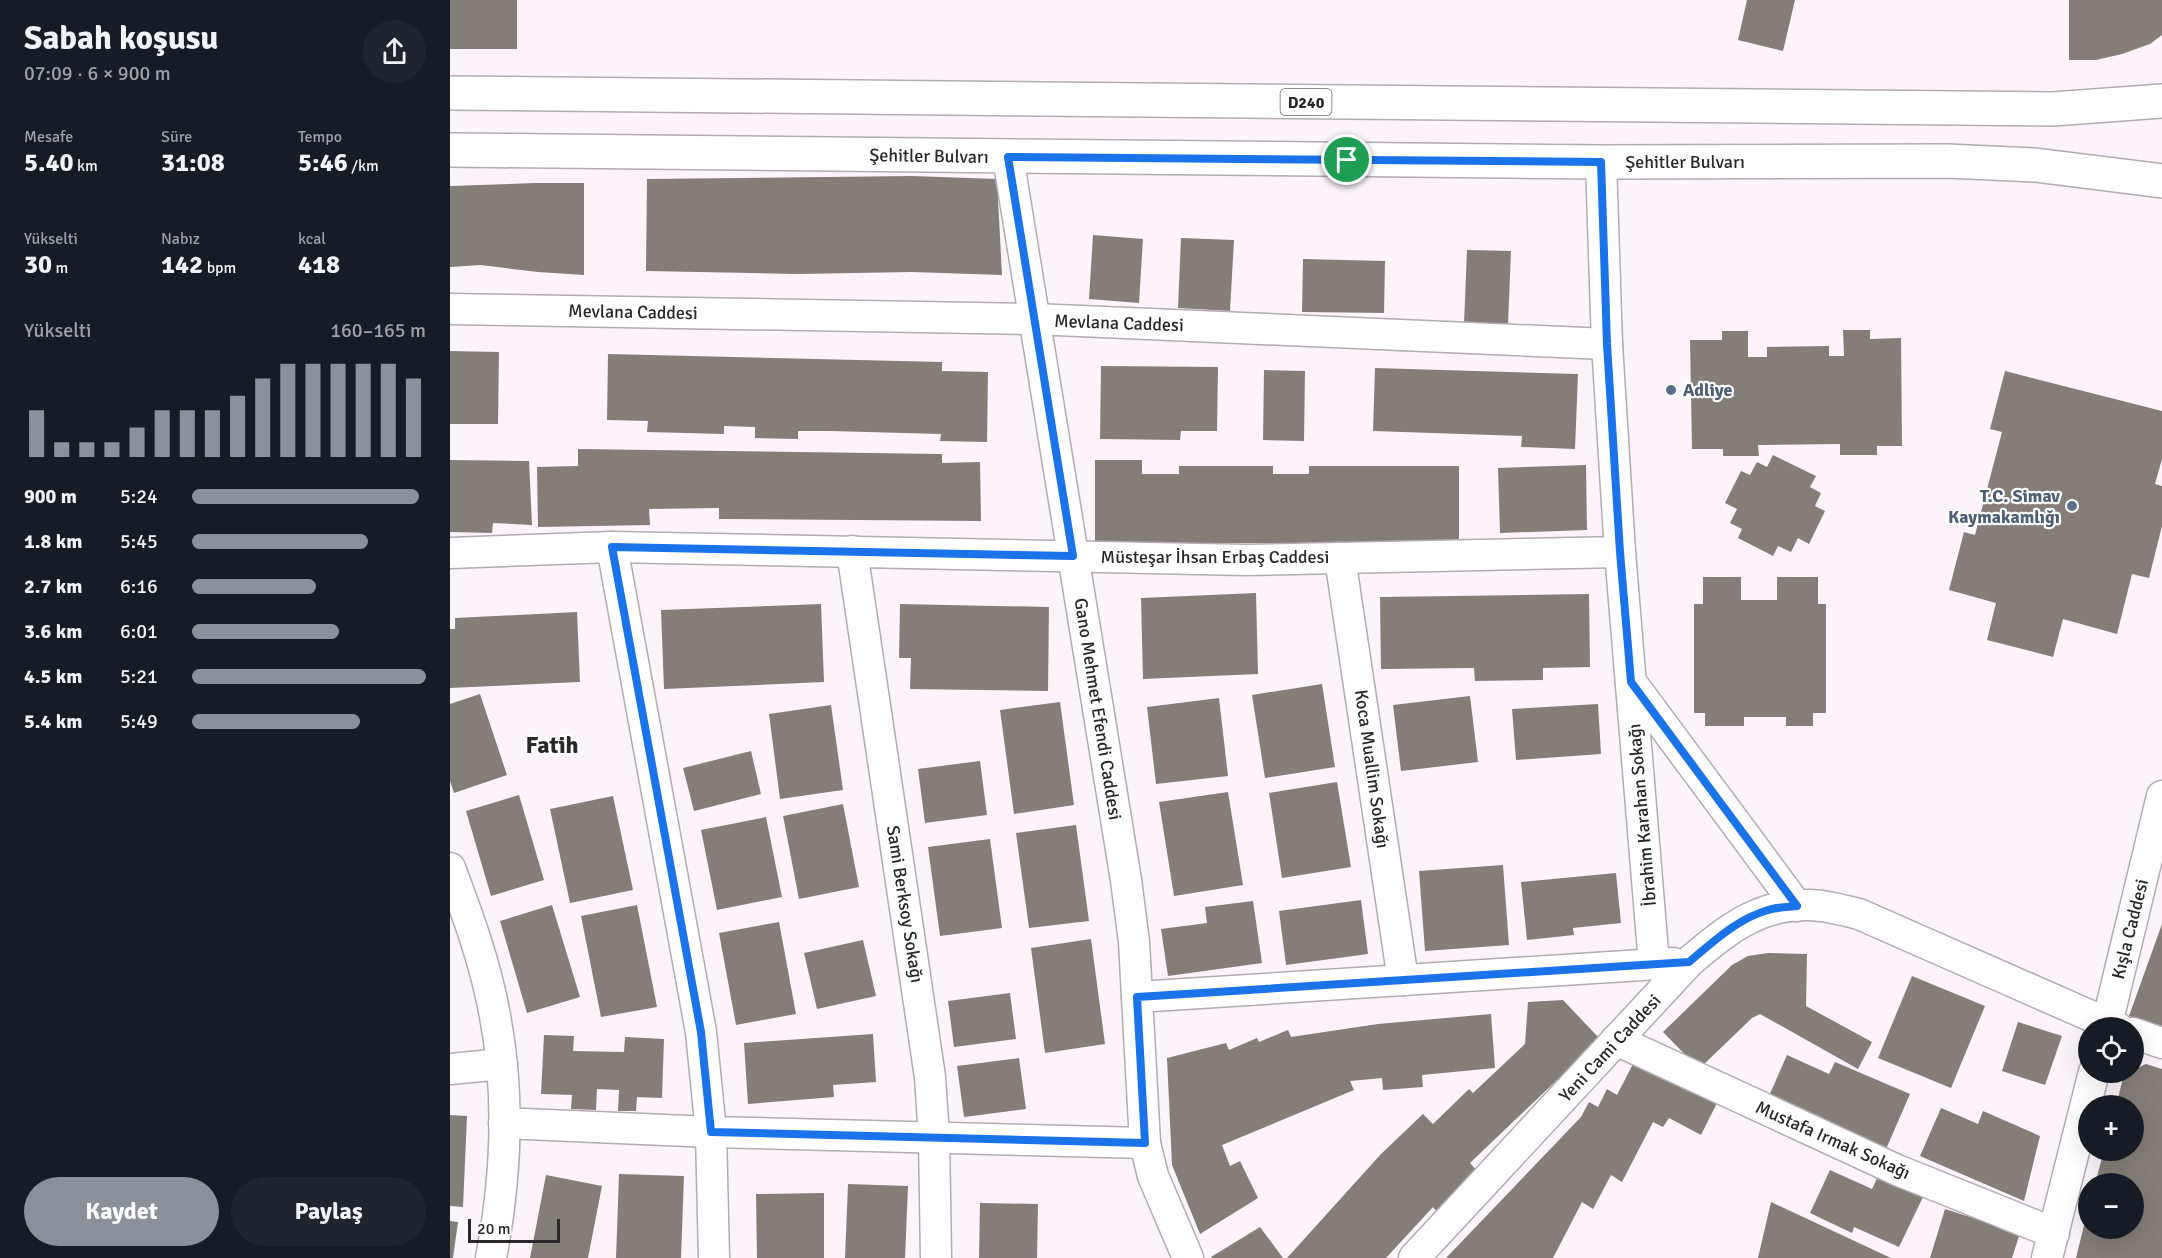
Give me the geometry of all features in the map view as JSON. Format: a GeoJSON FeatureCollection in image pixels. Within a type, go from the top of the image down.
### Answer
{"type":"FeatureCollection","features":[{"type":"Feature","properties":{"kind":"main road","name":"D240"},"geometry":{"type":"LineString","coordinates":[[450,93],[2053,109],[2162,101]]}},
{"type":"Feature","properties":{"kind":"main road","name":"Şehitler Bulvarı"},"geometry":{"type":"LineString","coordinates":[[450,150],[1601,162],[1947,161],[2035,165],[2162,181]]}},
{"type":"Feature","properties":{"kind":"street","name":"Gano Mehmet Efendi Caddesi"},"geometry":{"type":"LineString","coordinates":[[1008,157],[1126,880],[1134,942],[1145,1143],[1153,1176],[1188,1258]]}},
{"type":"Feature","properties":{"kind":"street","name":"İbrahim Karahan Sokağı"},"geometry":{"type":"LineString","coordinates":[[1601,162],[1607,344],[1620,552],[1654,964]]}},
{"type":"Feature","properties":{"kind":"street","name":"Mevlana Caddesi"},"geometry":{"type":"LineString","coordinates":[[450,309],[1034,319],[1607,344]]}},
{"type":"Feature","properties":{"kind":"street","name":"Müsteşar İhsan Erbaş Caddesi"},"geometry":{"type":"LineString","coordinates":[[450,554],[612,547],[1246,560],[1620,552]]}},
{"type":"Feature","properties":{"kind":"street"},"geometry":{"type":"LineString","coordinates":[[612,547],[701,1032],[711,1132],[714,1258]]}},
{"type":"Feature","properties":{"kind":"street","name":"Sami Berksoy Sokağı"},"geometry":{"type":"LineString","coordinates":[[852,551],[930,1077],[934,1137],[936,1258]]}},
{"type":"Feature","properties":{"kind":"street","name":"Koca Muallim Sokağı"},"geometry":{"type":"LineString","coordinates":[[1340,558],[1403,980]]}},
{"type":"Feature","properties":{"kind":"street"},"geometry":{"type":"LineString","coordinates":[[1631,682],[1797,906]]}},
{"type":"Feature","properties":{"kind":"street","name":"Kışla Caddesi"},"geometry":{"type":"LineString","coordinates":[[2118,1017],[2161,808]]}},
{"type":"Feature","properties":{"kind":"street"},"geometry":{"type":"LineString","coordinates":[[450,868],[470,920],[487,980],[502,1064],[504,1124],[502,1179],[491,1258]]}},
{"type":"Feature","properties":{"kind":"street","name":"Yeni Cami Caddesi"},"geometry":{"type":"LineString","coordinates":[[1414,1258],[1689,962],[1746,918],[1770,909],[1821,906],[1859,914],[2091,1017]]}},
{"type":"Feature","properties":{"kind":"street"},"geometry":{"type":"LineString","coordinates":[[1137,997],[1689,962]]}},
{"type":"Feature","properties":{"kind":"street","name":"Yeni Cami Caddesi"},"geometry":{"type":"LineString","coordinates":[[2144,1037],[2162,1043]]}},
{"type":"Feature","properties":{"kind":"street","name":"Mustafa Irmak Sokağı"},"geometry":{"type":"LineString","coordinates":[[1616,1040],[1897,1170],[2050,1246]]}},
{"type":"Feature","properties":{"kind":"street"},"geometry":{"type":"LineString","coordinates":[[450,1068],[502,1064]]}},
{"type":"Feature","properties":{"kind":"street"},"geometry":{"type":"LineString","coordinates":[[2050,1246],[2091,1083]]}},
{"type":"Feature","properties":{"kind":"street"},"geometry":{"type":"LineString","coordinates":[[504,1124],[711,1132],[1145,1143]]}},
{"type":"Feature","properties":{"kind":"building"},"geometry":{"type":"Polygon","coordinates":[[[450,0],[517,0],[517,49],[450,49],[450,0]]]}},
{"type":"Feature","properties":{"kind":"building"},"geometry":{"type":"Polygon","coordinates":[[[1747,0],[1795,0],[1783,51],[1738,40],[1747,0]]]}},
{"type":"Feature","properties":{"kind":"building"},"geometry":{"type":"Polygon","coordinates":[[[2069,0],[2162,0],[2162,35],[2150,44],[2122,54],[2096,60],[2069,60],[2069,0]]]}},
{"type":"Feature","properties":{"kind":"building"},"geometry":{"type":"Polygon","coordinates":[[[912,176],[997,179],[1002,275],[912,272],[797,274],[646,271],[647,179],[912,176]]]}},
{"type":"Feature","properties":{"kind":"building"},"geometry":{"type":"Polygon","coordinates":[[[584,183],[584,275],[480,265],[450,267],[450,186],[584,183]]]}},
{"type":"Feature","properties":{"kind":"building"},"geometry":{"type":"Polygon","coordinates":[[[1093,235],[1143,239],[1139,303],[1089,299],[1093,235]]]}},
{"type":"Feature","properties":{"kind":"building"},"geometry":{"type":"Polygon","coordinates":[[[1181,238],[1234,240],[1230,311],[1178,308],[1181,238]]]}},
{"type":"Feature","properties":{"kind":"building"},"geometry":{"type":"Polygon","coordinates":[[[1467,250],[1511,251],[1508,325],[1464,324],[1467,250]]]}},
{"type":"Feature","properties":{"kind":"building"},"geometry":{"type":"Polygon","coordinates":[[[1303,259],[1385,261],[1384,313],[1302,312],[1303,259]]]}},
{"type":"Feature","properties":{"kind":"building"},"geometry":{"type":"Polygon","coordinates":[[[1843,330],[1870,330],[1870,339],[1901,338],[1902,446],[1877,446],[1877,455],[1840,455],[1840,444],[1758,445],[1759,456],[1723,456],[1723,449],[1692,449],[1690,340],[1722,340],[1722,331],[1748,331],[1748,357],[1767,357],[1767,347],[1829,346],[1829,356],[1844,356],[1843,330]]]}},
{"type":"Feature","properties":{"kind":"building"},"geometry":{"type":"Polygon","coordinates":[[[450,351],[499,352],[498,424],[450,424],[450,351]]]}},
{"type":"Feature","properties":{"kind":"building"},"geometry":{"type":"Polygon","coordinates":[[[608,354],[942,362],[942,371],[988,372],[987,442],[940,441],[941,434],[830,431],[798,431],[798,439],[755,438],[755,427],[724,426],[724,434],[647,432],[648,421],[607,420],[608,354]]]}},
{"type":"Feature","properties":{"kind":"building"},"geometry":{"type":"Polygon","coordinates":[[[1101,366],[1218,367],[1217,431],[1181,431],[1180,440],[1100,439],[1101,366]]]}},
{"type":"Feature","properties":{"kind":"building"},"geometry":{"type":"Polygon","coordinates":[[[1375,368],[1578,374],[1575,449],[1521,447],[1522,436],[1373,431],[1375,368]]]}},
{"type":"Feature","properties":{"kind":"building"},"geometry":{"type":"Polygon","coordinates":[[[1264,370],[1305,371],[1304,441],[1263,440],[1264,370]]]}},
{"type":"Feature","properties":{"kind":"building","name":"T.C. Simav Kaymakamlığı"},"geometry":{"type":"Polygon","coordinates":[[[2005,371],[2162,411],[2162,459],[2155,484],[2162,486],[2162,526],[2149,578],[2132,574],[2117,634],[2063,619],[2053,657],[1987,640],[1996,603],[1949,590],[1964,532],[1975,535],[2002,432],[1990,429],[2005,371]]]}},
{"type":"Feature","properties":{"kind":"building"},"geometry":{"type":"Polygon","coordinates":[[[578,449],[942,454],[942,463],[980,462],[981,521],[719,519],[719,508],[649,509],[650,525],[538,527],[537,467],[578,466],[578,449]]]}},
{"type":"Feature","properties":{"kind":"building"},"geometry":{"type":"Polygon","coordinates":[[[1773,455],[1816,476],[1810,487],[1821,493],[1815,506],[1825,511],[1809,544],[1798,538],[1791,552],[1778,546],[1773,556],[1738,538],[1742,529],[1730,523],[1737,509],[1725,503],[1741,471],[1750,475],[1757,462],[1767,467],[1773,455]]]}},
{"type":"Feature","properties":{"kind":"building"},"geometry":{"type":"Polygon","coordinates":[[[450,460],[529,461],[532,525],[493,523],[492,533],[450,532],[450,460]]]}},
{"type":"Feature","properties":{"kind":"building"},"geometry":{"type":"Polygon","coordinates":[[[1095,460],[1142,460],[1142,474],[1179,474],[1179,466],[1273,466],[1273,474],[1309,474],[1309,466],[1459,466],[1459,543],[1095,543],[1095,460]]]}},
{"type":"Feature","properties":{"kind":"building"},"geometry":{"type":"Polygon","coordinates":[[[1586,465],[1587,530],[1500,533],[1498,468],[1586,465]]]}},
{"type":"Feature","properties":{"kind":"building"},"geometry":{"type":"Polygon","coordinates":[[[1703,577],[1741,577],[1741,600],[1777,600],[1777,577],[1818,577],[1818,604],[1826,604],[1826,713],[1813,713],[1813,726],[1786,726],[1786,717],[1744,717],[1744,726],[1705,726],[1705,713],[1694,713],[1694,604],[1703,604],[1703,577]]]}},
{"type":"Feature","properties":{"kind":"building"},"geometry":{"type":"Polygon","coordinates":[[[1256,593],[1258,674],[1143,679],[1141,598],[1256,593]]]}},
{"type":"Feature","properties":{"kind":"building"},"geometry":{"type":"Polygon","coordinates":[[[1589,594],[1590,667],[1543,668],[1543,680],[1475,681],[1474,668],[1381,669],[1380,597],[1589,594]]]}},
{"type":"Feature","properties":{"kind":"building"},"geometry":{"type":"Polygon","coordinates":[[[821,604],[824,682],[664,689],[661,610],[821,604]]]}},
{"type":"Feature","properties":{"kind":"building"},"geometry":{"type":"Polygon","coordinates":[[[900,604],[1049,607],[1048,691],[910,689],[911,658],[899,658],[900,604]]]}},
{"type":"Feature","properties":{"kind":"building"},"geometry":{"type":"Polygon","coordinates":[[[577,612],[580,682],[450,688],[450,629],[455,629],[455,618],[577,612]]]}},
{"type":"Feature","properties":{"kind":"building"},"geometry":{"type":"Polygon","coordinates":[[[1322,684],[1335,767],[1265,778],[1252,695],[1322,684]]]}},
{"type":"Feature","properties":{"kind":"building"},"geometry":{"type":"Polygon","coordinates":[[[480,694],[507,775],[454,793],[450,781],[450,704],[480,694]]]}},
{"type":"Feature","properties":{"kind":"building"},"geometry":{"type":"Polygon","coordinates":[[[1470,696],[1478,762],[1401,771],[1393,705],[1470,696]]]}},
{"type":"Feature","properties":{"kind":"building"},"geometry":{"type":"Polygon","coordinates":[[[1219,698],[1228,776],[1156,784],[1147,707],[1219,698]]]}},
{"type":"Feature","properties":{"kind":"building"},"geometry":{"type":"Polygon","coordinates":[[[1060,702],[1074,805],[1014,814],[1000,710],[1060,702]]]}},
{"type":"Feature","properties":{"kind":"building"},"geometry":{"type":"Polygon","coordinates":[[[1598,704],[1601,754],[1516,760],[1512,709],[1598,704]]]}},
{"type":"Feature","properties":{"kind":"building"},"geometry":{"type":"Polygon","coordinates":[[[831,705],[843,790],[780,799],[769,714],[831,705]]]}},
{"type":"Feature","properties":{"kind":"building"},"geometry":{"type":"Polygon","coordinates":[[[751,751],[761,794],[694,811],[683,768],[751,751]]]}},
{"type":"Feature","properties":{"kind":"building"},"geometry":{"type":"Polygon","coordinates":[[[980,761],[987,815],[925,823],[918,769],[980,761]]]}},
{"type":"Feature","properties":{"kind":"building"},"geometry":{"type":"Polygon","coordinates":[[[1337,782],[1351,867],[1282,878],[1269,793],[1337,782]]]}},
{"type":"Feature","properties":{"kind":"building"},"geometry":{"type":"Polygon","coordinates":[[[1228,792],[1243,885],[1174,896],[1159,802],[1228,792]]]}},
{"type":"Feature","properties":{"kind":"building"},"geometry":{"type":"Polygon","coordinates":[[[519,795],[544,880],[491,896],[466,811],[519,795]]]}},
{"type":"Feature","properties":{"kind":"building"},"geometry":{"type":"Polygon","coordinates":[[[613,796],[633,890],[570,903],[550,809],[613,796]]]}},
{"type":"Feature","properties":{"kind":"building"},"geometry":{"type":"Polygon","coordinates":[[[843,804],[859,887],[799,899],[783,816],[843,804]]]}},
{"type":"Feature","properties":{"kind":"building"},"geometry":{"type":"Polygon","coordinates":[[[766,817],[782,897],[717,910],[701,830],[766,817]]]}},
{"type":"Feature","properties":{"kind":"building"},"geometry":{"type":"Polygon","coordinates":[[[1076,825],[1089,921],[1029,928],[1016,833],[1076,825]]]}},
{"type":"Feature","properties":{"kind":"building"},"geometry":{"type":"Polygon","coordinates":[[[990,839],[1002,928],[940,936],[928,847],[990,839]]]}},
{"type":"Feature","properties":{"kind":"building"},"geometry":{"type":"Polygon","coordinates":[[[1503,865],[1509,945],[1425,951],[1419,871],[1503,865]]]}},
{"type":"Feature","properties":{"kind":"building"},"geometry":{"type":"Polygon","coordinates":[[[1616,873],[1621,923],[1573,928],[1574,935],[1527,940],[1521,882],[1616,873]]]}},
{"type":"Feature","properties":{"kind":"building"},"geometry":{"type":"Polygon","coordinates":[[[1361,900],[1368,954],[1286,965],[1279,911],[1361,900]]]}},
{"type":"Feature","properties":{"kind":"building"},"geometry":{"type":"Polygon","coordinates":[[[1253,901],[1262,963],[1168,976],[1161,929],[1207,923],[1205,907],[1253,901]]]}},
{"type":"Feature","properties":{"kind":"building"},"geometry":{"type":"Polygon","coordinates":[[[552,905],[580,997],[527,1013],[500,921],[552,905]]]}},
{"type":"Feature","properties":{"kind":"building"},"geometry":{"type":"Polygon","coordinates":[[[637,905],[657,1007],[601,1017],[581,916],[637,905]]]}},
{"type":"Feature","properties":{"kind":"building"},"geometry":{"type":"Polygon","coordinates":[[[779,922],[796,1014],[736,1025],[719,933],[779,922]]]}},
{"type":"Feature","properties":{"kind":"building"},"geometry":{"type":"Polygon","coordinates":[[[2162,924],[2162,1028],[2144,1021],[2144,1017],[2129,1016],[2162,924]]]}},
{"type":"Feature","properties":{"kind":"building"},"geometry":{"type":"Polygon","coordinates":[[[1091,939],[1105,1044],[1045,1053],[1031,948],[1091,939]]]}},
{"type":"Feature","properties":{"kind":"building"},"geometry":{"type":"Polygon","coordinates":[[[863,940],[876,996],[817,1009],[804,953],[863,940]]]}},
{"type":"Feature","properties":{"kind":"building"},"geometry":{"type":"Polygon","coordinates":[[[1768,953],[1807,954],[1806,1006],[1872,1042],[1858,1069],[1760,1014],[1752,1018],[1699,1069],[1663,1032],[1732,965],[1748,956],[1768,953]]]}},
{"type":"Feature","properties":{"kind":"building"},"geometry":{"type":"Polygon","coordinates":[[[1912,976],[1985,1006],[1951,1088],[1878,1058],[1912,976]]]}},
{"type":"Feature","properties":{"kind":"building"},"geometry":{"type":"Polygon","coordinates":[[[1010,993],[1016,1039],[954,1047],[948,1001],[1010,993]]]}},
{"type":"Feature","properties":{"kind":"building"},"geometry":{"type":"Polygon","coordinates":[[[1563,1000],[1600,1039],[1470,1163],[1478,1172],[1437,1212],[1433,1207],[1386,1258],[1287,1258],[1381,1154],[1423,1114],[1433,1124],[1469,1089],[1473,1093],[1525,1044],[1528,1002],[1563,1000]]]}},
{"type":"Feature","properties":{"kind":"building"},"geometry":{"type":"Polygon","coordinates":[[[1491,1014],[1495,1068],[1422,1075],[1423,1087],[1383,1090],[1382,1078],[1350,1081],[1354,1090],[1222,1145],[1230,1166],[1240,1161],[1258,1198],[1200,1234],[1172,1165],[1167,1058],[1226,1043],[1229,1050],[1257,1038],[1259,1042],[1288,1030],[1291,1037],[1378,1024],[1491,1014]]]}},
{"type":"Feature","properties":{"kind":"building"},"geometry":{"type":"Polygon","coordinates":[[[2018,1022],[2062,1036],[2045,1085],[2002,1071],[2018,1022]]]}},
{"type":"Feature","properties":{"kind":"building"},"geometry":{"type":"Polygon","coordinates":[[[873,1034],[876,1082],[833,1085],[834,1097],[748,1104],[744,1043],[873,1034]]]}},
{"type":"Feature","properties":{"kind":"building"},"geometry":{"type":"Polygon","coordinates":[[[544,1035],[574,1036],[573,1051],[624,1052],[625,1037],[664,1039],[662,1098],[637,1097],[636,1111],[618,1111],[619,1090],[597,1089],[596,1110],[571,1109],[572,1095],[541,1094],[544,1035]]]}},
{"type":"Feature","properties":{"kind":"building"},"geometry":{"type":"Polygon","coordinates":[[[1787,1055],[1829,1074],[1835,1062],[1910,1094],[1883,1156],[1765,1105],[1787,1055]]]}},
{"type":"Feature","properties":{"kind":"building"},"geometry":{"type":"Polygon","coordinates":[[[1019,1058],[1026,1109],[964,1117],[957,1066],[1019,1058]]]}},
{"type":"Feature","properties":{"kind":"building"},"geometry":{"type":"Polygon","coordinates":[[[1635,1060],[1717,1103],[1701,1135],[1669,1118],[1663,1127],[1653,1122],[1622,1182],[1611,1175],[1593,1209],[1582,1202],[1553,1258],[1446,1258],[1581,1117],[1589,1102],[1598,1107],[1607,1089],[1617,1095],[1635,1060]]]}},
{"type":"Feature","properties":{"kind":"building"},"geometry":{"type":"Polygon","coordinates":[[[2144,1065],[2162,1069],[2162,1258],[2076,1258],[2081,1239],[2144,1239],[2144,1173],[2098,1173],[2101,1161],[2144,1161],[2144,1095],[2119,1095],[2122,1083],[2144,1083],[2144,1065]]]}},
{"type":"Feature","properties":{"kind":"building"},"geometry":{"type":"Polygon","coordinates":[[[1941,1108],[1978,1124],[1983,1111],[2040,1136],[2024,1201],[1920,1156],[1941,1108]]]}},
{"type":"Feature","properties":{"kind":"building"},"geometry":{"type":"Polygon","coordinates":[[[450,1115],[467,1116],[463,1207],[450,1206],[450,1115]]]}},
{"type":"Feature","properties":{"kind":"building"},"geometry":{"type":"Polygon","coordinates":[[[1830,1170],[1872,1189],[1879,1174],[1924,1195],[1899,1247],[1854,1227],[1852,1233],[1810,1213],[1830,1170]]]}},
{"type":"Feature","properties":{"kind":"building"},"geometry":{"type":"Polygon","coordinates":[[[619,1174],[684,1176],[681,1258],[616,1258],[619,1174]]]}},
{"type":"Feature","properties":{"kind":"building"},"geometry":{"type":"Polygon","coordinates":[[[546,1175],[602,1186],[588,1258],[530,1258],[546,1175]]]}},
{"type":"Feature","properties":{"kind":"building"},"geometry":{"type":"Polygon","coordinates":[[[848,1184],[908,1186],[905,1258],[845,1258],[848,1184]]]}},
{"type":"Feature","properties":{"kind":"building"},"geometry":{"type":"Polygon","coordinates":[[[824,1193],[824,1258],[757,1258],[756,1194],[824,1193]]]}},
{"type":"Feature","properties":{"kind":"building"},"geometry":{"type":"Polygon","coordinates":[[[1771,1202],[1891,1258],[1758,1258],[1771,1202]]]}},
{"type":"Feature","properties":{"kind":"building"},"geometry":{"type":"Polygon","coordinates":[[[980,1203],[1038,1204],[1037,1258],[979,1258],[980,1203]]]}},
{"type":"Feature","properties":{"kind":"building"},"geometry":{"type":"Polygon","coordinates":[[[1945,1209],[2020,1233],[2012,1258],[1930,1258],[1945,1209]]]}},
{"type":"Feature","properties":{"kind":"building"},"geometry":{"type":"Polygon","coordinates":[[[450,1221],[458,1222],[453,1258],[450,1258],[450,1221]]]}},
{"type":"Feature","properties":{"kind":"building"},"geometry":{"type":"Polygon","coordinates":[[[1260,1227],[1283,1258],[1211,1257],[1260,1227]]]}},
{"type":"Feature","properties":{"kind":"place","name":"Adliye"},"geometry":{"type":"Point","coordinates":[1671,390]}},
{"type":"Feature","properties":{"kind":"place","name":"T.C. Simav Kaymakamlığı"},"geometry":{"type":"Point","coordinates":[2072,506]}},
{"type":"Feature","properties":{"kind":"district","name":"Fatih"},"geometry":{"type":"Point","coordinates":[552,745]}},
{"type":"Feature","properties":{"kind":"route"},"geometry":{"type":"LineString","coordinates":[[1008,157],[1347,160],[1601,162],[1607,344],[1631,682],[1797,906],[1770,909],[1746,918],[1689,962],[1137,997],[1145,1143],[711,1132],[701,1032],[612,547],[1073,556],[1008,157]]}}]}
